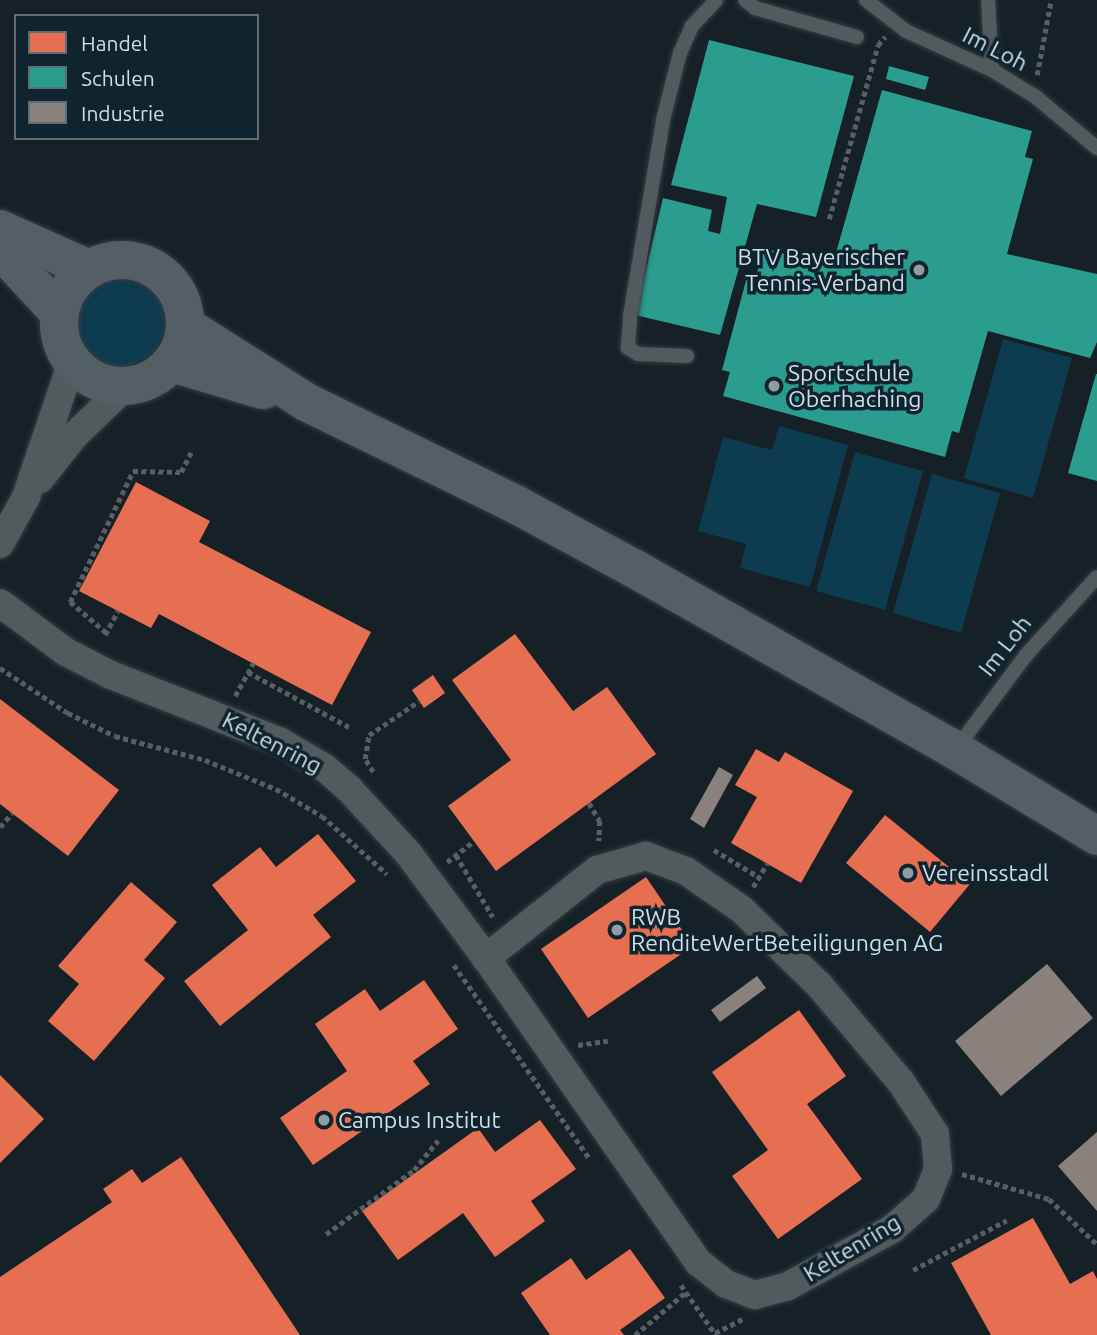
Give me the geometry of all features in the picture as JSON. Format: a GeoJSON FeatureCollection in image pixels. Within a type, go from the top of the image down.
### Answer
{"type":"FeatureCollection","features":[{"type":"Feature","properties":{"kind":"main road"},"geometry":{"type":"LineString","coordinates":[[0,229],[89,269]]}},
{"type":"Feature","properties":{"kind":"main road"},"geometry":{"type":"LineString","coordinates":[[0,249],[59,313]]}},
{"type":"Feature","properties":{"kind":"main road"},"geometry":{"type":"LineString","coordinates":[[121,259],[154,268],[178,293],[186,326],[171,363],[151,380],[125,387],[95,381],[72,362],[58,331],[59,313],[69,288],[89,269],[121,259]]}},
{"type":"Feature","properties":{"kind":"main road"},"geometry":{"type":"LineString","coordinates":[[186,326],[306,402],[517,505],[955,750],[1097,836]]}},
{"type":"Feature","properties":{"kind":"main road"},"geometry":{"type":"LineString","coordinates":[[171,363],[306,402]]}},
{"type":"Feature","properties":{"kind":"street"},"geometry":{"type":"LineString","coordinates":[[26,498],[72,362]]}},
{"type":"Feature","properties":{"kind":"street"},"geometry":{"type":"LineString","coordinates":[[0,544],[26,498],[74,436],[125,387]]}},
{"type":"Feature","properties":{"kind":"street","name":"Keltenring"},"geometry":{"type":"LineString","coordinates":[[0,603],[89,664],[224,716],[325,768],[371,811],[427,877],[497,950],[698,1262],[726,1284],[755,1295],[788,1286],[909,1214],[926,1199],[938,1168],[935,1134],[901,1082],[821,986],[741,909],[686,871],[646,856],[597,870],[497,950]]}},
{"type":"Feature","properties":{"kind":"lane"},"geometry":{"type":"LineString","coordinates":[[687,356],[638,354],[628,348],[630,316],[663,121],[680,53],[692,26],[716,0]]}},
{"type":"Feature","properties":{"kind":"lane"},"geometry":{"type":"LineString","coordinates":[[745,0],[755,9],[857,37]]}},
{"type":"Feature","properties":{"kind":"lane","name":"Im Loh"},"geometry":{"type":"LineString","coordinates":[[866,0],[896,23],[992,70],[1036,97],[1097,148]]}},
{"type":"Feature","properties":{"kind":"lane"},"geometry":{"type":"LineString","coordinates":[[988,0],[992,70]]}},
{"type":"Feature","properties":{"kind":"lane","name":"Im Loh"},"geometry":{"type":"LineString","coordinates":[[955,750],[1026,654],[1097,577]]}},
{"type":"Feature","properties":{"kind":"path"},"geometry":{"type":"LineString","coordinates":[[1036,97],[1038,58],[1051,0]]}},
{"type":"Feature","properties":{"kind":"path"},"geometry":{"type":"LineString","coordinates":[[829,219],[878,45],[896,23]]}},
{"type":"Feature","properties":{"kind":"path"},"geometry":{"type":"LineString","coordinates":[[106,633],[70,602],[75,590],[133,471],[181,472],[191,452]]}},
{"type":"Feature","properties":{"kind":"path"},"geometry":{"type":"LineString","coordinates":[[89,664],[118,611]]}},
{"type":"Feature","properties":{"kind":"path"},"geometry":{"type":"LineString","coordinates":[[224,716],[253,663]]}},
{"type":"Feature","properties":{"kind":"path"},"geometry":{"type":"LineString","coordinates":[[0,668],[68,713],[115,736],[205,760],[276,789],[322,816],[393,883]]}},
{"type":"Feature","properties":{"kind":"path"},"geometry":{"type":"LineString","coordinates":[[248,672],[349,727]]}},
{"type":"Feature","properties":{"kind":"path"},"geometry":{"type":"LineString","coordinates":[[373,772],[365,760],[369,735],[419,701]]}},
{"type":"Feature","properties":{"kind":"path"},"geometry":{"type":"LineString","coordinates":[[589,803],[600,821],[597,870]]}},
{"type":"Feature","properties":{"kind":"path"},"geometry":{"type":"LineString","coordinates":[[0,828],[12,813]]}},
{"type":"Feature","properties":{"kind":"path"},"geometry":{"type":"LineString","coordinates":[[427,877],[474,841]]}},
{"type":"Feature","properties":{"kind":"path"},"geometry":{"type":"LineString","coordinates":[[714,850],[760,877]]}},
{"type":"Feature","properties":{"kind":"path"},"geometry":{"type":"LineString","coordinates":[[456,855],[497,950]]}},
{"type":"Feature","properties":{"kind":"path"},"geometry":{"type":"LineString","coordinates":[[447,955],[599,1172]]}},
{"type":"Feature","properties":{"kind":"path"},"geometry":{"type":"LineString","coordinates":[[326,1234],[414,1170],[438,1140]]}},
{"type":"Feature","properties":{"kind":"path"},"geometry":{"type":"LineString","coordinates":[[938,1168],[1049,1199],[1097,1244]]}},
{"type":"Feature","properties":{"kind":"path"},"geometry":{"type":"LineString","coordinates":[[913,1270],[1007,1220]]}},
{"type":"Feature","properties":{"kind":"path"},"geometry":{"type":"LineString","coordinates":[[678,1281],[716,1335]]}},
{"type":"Feature","properties":{"kind":"path"},"geometry":{"type":"LineString","coordinates":[[635,1335],[686,1292]]}},
{"type":"Feature","properties":{"kind":"shaded area"},"geometry":{"type":"Polygon","coordinates":[[[120,276],[137,280],[152,289],[161,304],[165,321],[161,338],[152,353],[137,362],[120,366],[103,362],[88,353],[79,338],[75,321],[79,304],[88,289],[103,280],[120,276]]]}},
{"type":"Feature","properties":{"kind":"shaded area"},"geometry":{"type":"Polygon","coordinates":[[[1003,339],[1072,358],[1033,498],[964,478],[1003,339]]]}},
{"type":"Feature","properties":{"kind":"shaded area"},"geometry":{"type":"Polygon","coordinates":[[[779,426],[848,445],[810,587],[740,568],[746,544],[698,531],[723,437],[772,450],[779,426]]]}},
{"type":"Feature","properties":{"kind":"shaded area"},"geometry":{"type":"Polygon","coordinates":[[[855,452],[923,471],[885,610],[816,591],[855,452]]]}},
{"type":"Feature","properties":{"kind":"shaded area"},"geometry":{"type":"Polygon","coordinates":[[[932,474],[1000,493],[961,633],[893,613],[932,474]]]}},
{"type":"Feature","properties":{"kind":"building: Handel"},"geometry":{"type":"Polygon","coordinates":[[[136,482],[210,521],[199,542],[371,632],[332,705],[159,614],[151,628],[79,591],[136,482]]]}},
{"type":"Feature","properties":{"kind":"building: Handel"},"geometry":{"type":"Polygon","coordinates":[[[515,634],[573,711],[607,687],[656,754],[496,871],[448,806],[511,760],[452,680],[515,634]]]}},
{"type":"Feature","properties":{"kind":"building: Handel"},"geometry":{"type":"Polygon","coordinates":[[[433,675],[445,693],[424,708],[412,690],[433,675]]]}},
{"type":"Feature","properties":{"kind":"building: Handel"},"geometry":{"type":"Polygon","coordinates":[[[0,699],[119,790],[68,856],[0,804],[0,699]]]}},
{"type":"Feature","properties":{"kind":"building: Handel"},"geometry":{"type":"Polygon","coordinates":[[[756,749],[779,762],[785,752],[853,791],[801,883],[731,843],[757,797],[735,785],[756,749]]]}},
{"type":"Feature","properties":{"kind":"building: Handel","name":"Vereinsstadl"},"geometry":{"type":"Polygon","coordinates":[[[885,815],[970,884],[930,932],[846,863],[885,815]]]}},
{"type":"Feature","properties":{"kind":"building: Handel"},"geometry":{"type":"Polygon","coordinates":[[[318,834],[356,881],[313,915],[331,937],[220,1026],[184,981],[248,930],[212,885],[260,847],[276,867],[318,834]]]}},
{"type":"Feature","properties":{"kind":"building: Handel"},"geometry":{"type":"Polygon","coordinates":[[[646,877],[693,946],[588,1018],[541,949],[646,877]]]}},
{"type":"Feature","properties":{"kind":"building: Handel"},"geometry":{"type":"Polygon","coordinates":[[[131,882],[177,922],[144,960],[165,978],[94,1061],[48,1021],[79,984],[58,966],[131,882]]]}},
{"type":"Feature","properties":{"kind":"building: Handel"},"geometry":{"type":"Polygon","coordinates":[[[424,980],[458,1029],[413,1061],[430,1084],[313,1165],[280,1118],[347,1071],[315,1024],[365,989],[380,1011],[424,980]]]}},
{"type":"Feature","properties":{"kind":"building: Handel"},"geometry":{"type":"Polygon","coordinates":[[[799,1010],[846,1076],[807,1104],[862,1179],[778,1239],[732,1176],[768,1150],[712,1072],[799,1010]]]}},
{"type":"Feature","properties":{"kind":"building: Handel"},"geometry":{"type":"Polygon","coordinates":[[[0,1075],[44,1119],[0,1163],[0,1075]]]}},
{"type":"Feature","properties":{"kind":"building: Handel"},"geometry":{"type":"Polygon","coordinates":[[[540,1120],[576,1169],[531,1201],[545,1221],[495,1257],[463,1213],[398,1260],[362,1211],[478,1128],[495,1152],[540,1120]]]}},
{"type":"Feature","properties":{"kind":"building: Handel"},"geometry":{"type":"Polygon","coordinates":[[[181,1157],[300,1335],[0,1335],[0,1277],[112,1202],[103,1189],[132,1169],[142,1183],[181,1157]]]}},
{"type":"Feature","properties":{"kind":"building: Handel"},"geometry":{"type":"Polygon","coordinates":[[[1033,1218],[1070,1284],[1093,1271],[1097,1279],[1097,1335],[991,1335],[951,1263],[1033,1218]]]}},
{"type":"Feature","properties":{"kind":"building: Handel"},"geometry":{"type":"Polygon","coordinates":[[[630,1249],[665,1298],[620,1330],[624,1335],[550,1335],[521,1293],[571,1258],[586,1280],[630,1249]]]}},
{"type":"Feature","properties":{"kind":"building: Schulen"},"geometry":{"type":"Polygon","coordinates":[[[709,40],[854,76],[816,217],[757,204],[720,335],[635,315],[663,198],[712,210],[708,231],[720,234],[727,197],[671,185],[709,40]]]}},
{"type":"Feature","properties":{"kind":"building: Schulen"},"geometry":{"type":"Polygon","coordinates":[[[889,66],[929,77],[925,90],[886,79],[889,66]]]}},
{"type":"Feature","properties":{"kind":"building: Schulen","name":"BTV Bayerischer Tennis-Verband"},"geometry":{"type":"Polygon","coordinates":[[[882,90],[1032,131],[1025,157],[1033,159],[1007,254],[1097,274],[1097,342],[1090,358],[988,331],[959,433],[952,431],[945,457],[723,396],[730,372],[722,370],[748,273],[756,276],[764,248],[832,267],[882,90]]]}},
{"type":"Feature","properties":{"kind":"building: Schulen"},"geometry":{"type":"Polygon","coordinates":[[[1097,374],[1097,481],[1068,473],[1097,374]]]}},
{"type":"Feature","properties":{"kind":"building: Industrie"},"geometry":{"type":"Polygon","coordinates":[[[719,767],[733,775],[704,828],[690,819],[719,767]]]}},
{"type":"Feature","properties":{"kind":"building: Industrie"},"geometry":{"type":"Polygon","coordinates":[[[1047,964],[1093,1018],[1001,1096],[955,1041],[1047,964]]]}},
{"type":"Feature","properties":{"kind":"building: Industrie"},"geometry":{"type":"Polygon","coordinates":[[[757,976],[766,988],[720,1022],[711,1010],[757,976]]]}},
{"type":"Feature","properties":{"kind":"building: Industrie"},"geometry":{"type":"Polygon","coordinates":[[[1097,1132],[1097,1211],[1058,1166],[1097,1132]]]}},
{"type":"Feature","properties":{"kind":"place","name":"BTV Bayerischer Tennis-Verband"},"geometry":{"type":"Point","coordinates":[919,270]}},
{"type":"Feature","properties":{"kind":"place","name":"Sportschule Oberhaching"},"geometry":{"type":"Point","coordinates":[774,386]}},
{"type":"Feature","properties":{"kind":"place","name":"Vereinsstadl"},"geometry":{"type":"Point","coordinates":[908,873]}},
{"type":"Feature","properties":{"kind":"place","name":"RWB RenditeWertBeteiligungen AG"},"geometry":{"type":"Point","coordinates":[617,930]}},
{"type":"Feature","properties":{"kind":"place","name":"Campus Institut"},"geometry":{"type":"Point","coordinates":[324,1120]}}]}
